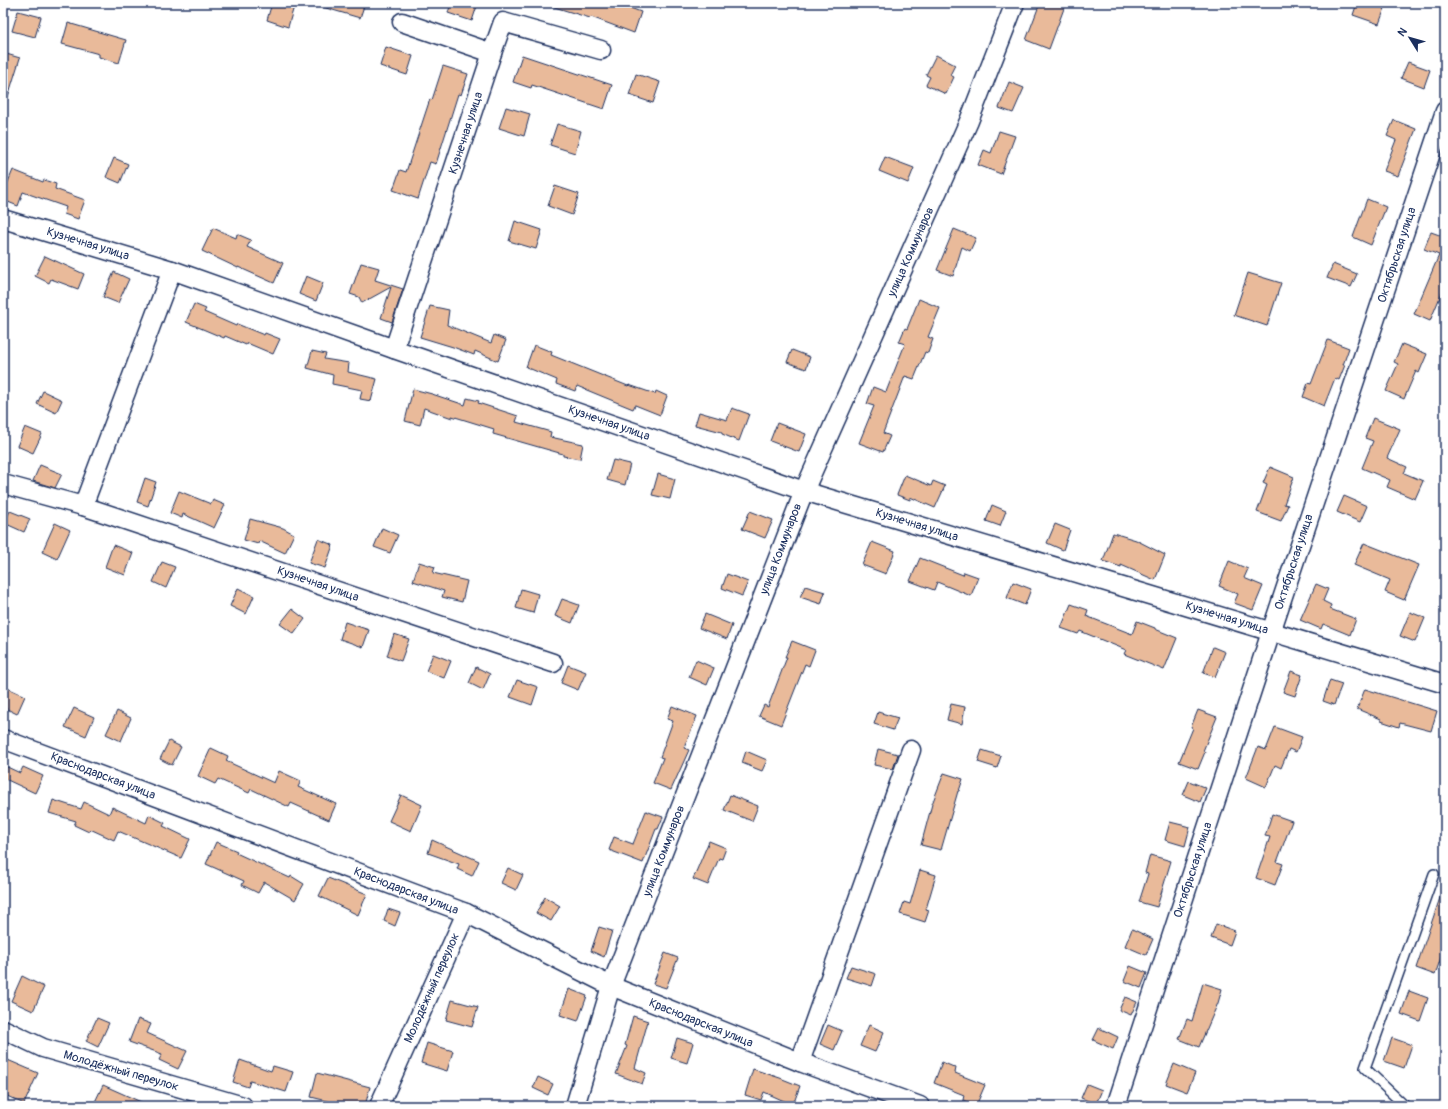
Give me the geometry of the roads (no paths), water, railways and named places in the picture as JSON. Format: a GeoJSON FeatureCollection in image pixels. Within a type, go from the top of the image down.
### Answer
{"type":"FeatureCollection","features":[{"type":"Feature","properties":{"kind":"street","name":"улица Коммунаров"},"geometry":{"type":"LineString","coordinates":[[575,1106],[611,986],[804,491],[969,121],[1015,3]]}},
{"type":"Feature","properties":{"kind":"street"},"geometry":{"type":"LineString","coordinates":[[402,22],[492,53]]}},
{"type":"Feature","properties":{"kind":"street","name":"Кузнечная улица"},"geometry":{"type":"LineString","coordinates":[[394,349],[503,22],[601,50]]}},
{"type":"Feature","properties":{"kind":"street","name":"Октябрьская улица"},"geometry":{"type":"LineString","coordinates":[[1116,1106],[1271,632],[1445,111]]}},
{"type":"Feature","properties":{"kind":"street","name":"Кузнечная улица"},"geometry":{"type":"LineString","coordinates":[[3,219],[172,270],[394,349],[804,491],[1445,684]]}},
{"type":"Feature","properties":{"kind":"street"},"geometry":{"type":"LineString","coordinates":[[83,506],[172,270]]}},
{"type":"Feature","properties":{"kind":"street","name":"Кузнечная улица"},"geometry":{"type":"LineString","coordinates":[[3,484],[83,506],[553,663]]}},
{"type":"Feature","properties":{"kind":"street","name":"Краснодарская улица"},"geometry":{"type":"LineString","coordinates":[[3,739],[466,913],[611,986],[800,1062],[920,1106]]}},
{"type":"Feature","properties":{"kind":"street"},"geometry":{"type":"LineString","coordinates":[[800,1062],[911,750]]}},
{"type":"Feature","properties":{"kind":"street","name":"Молодёжный переулок"},"geometry":{"type":"LineString","coordinates":[[379,1106],[466,913]]}},
{"type":"Feature","properties":{"kind":"street","name":"Молодёжный переулок"},"geometry":{"type":"LineString","coordinates":[[3,1029],[43,1048],[242,1106]]}},
{"type":"Feature","properties":{"kind":"lane"},"geometry":{"type":"LineString","coordinates":[[1405,1106],[1365,1068],[1434,874]]}}]}
